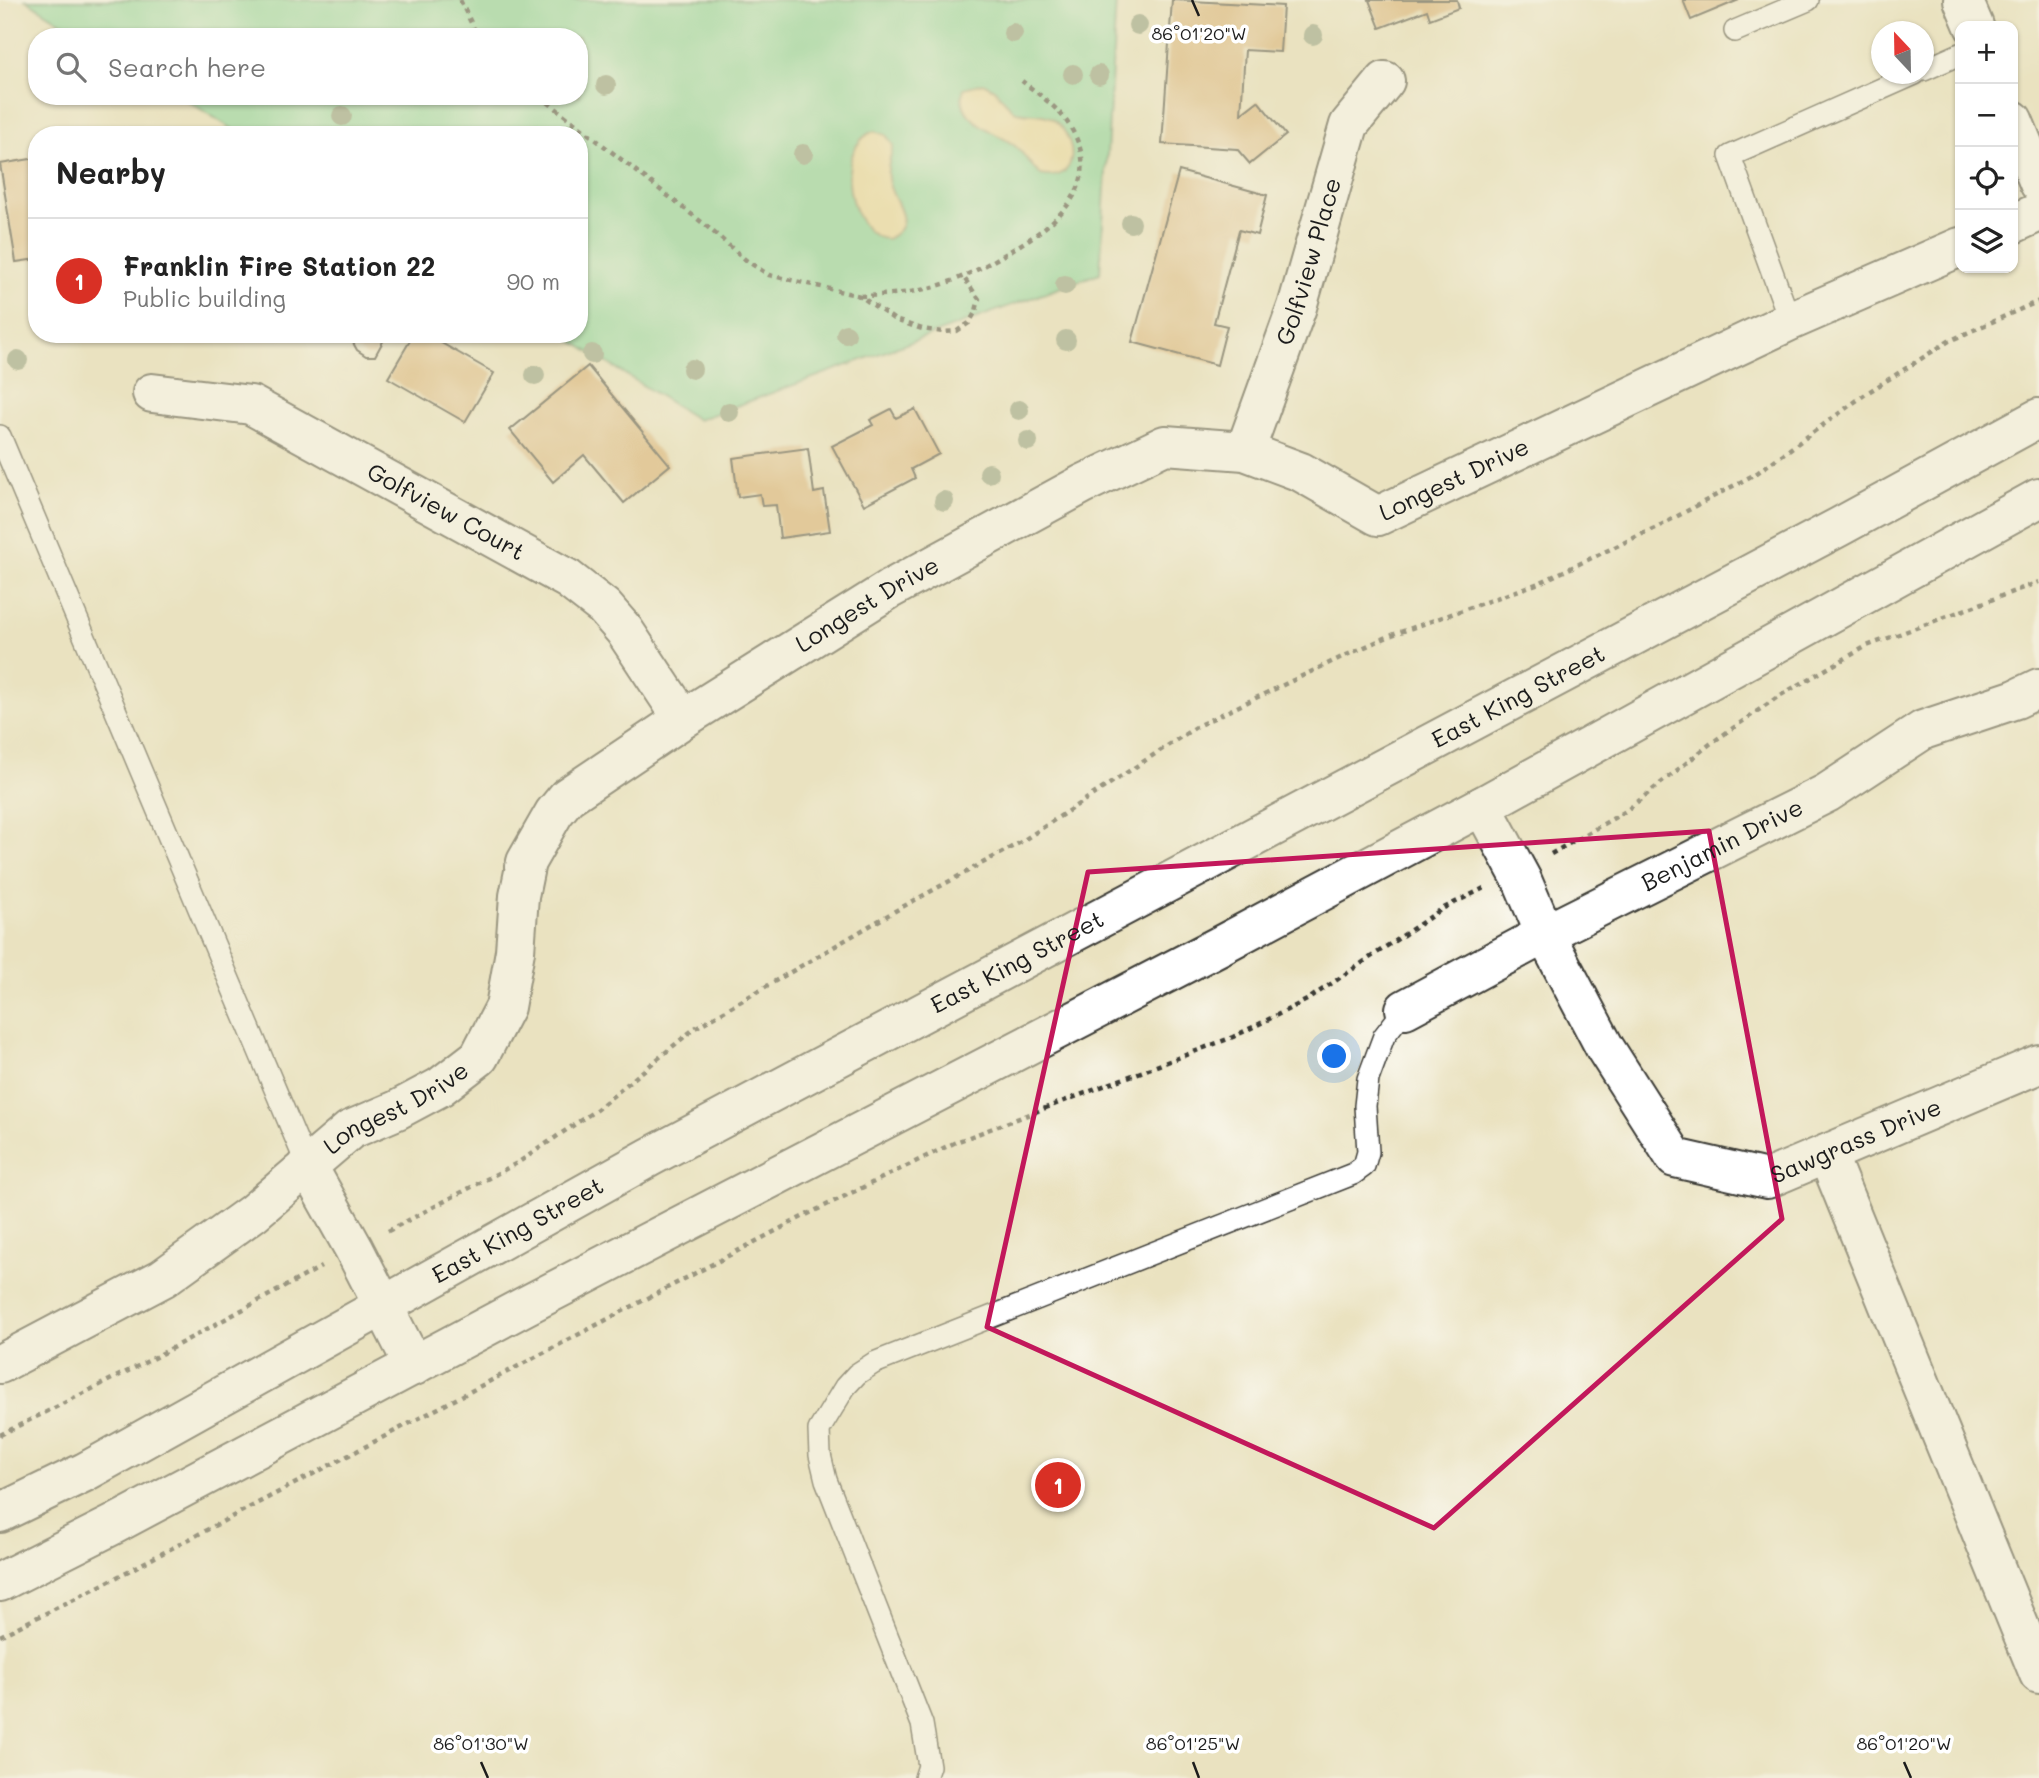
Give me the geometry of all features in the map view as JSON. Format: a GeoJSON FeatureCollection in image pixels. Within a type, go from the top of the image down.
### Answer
{"type":"FeatureCollection","features":[{"type":"Feature","properties":{"kind":"street"},"geometry":{"type":"LineString","coordinates":[[1963,0],[1972,21]]}},
{"type":"Feature","properties":{"kind":"street","name":"Golfview Place"},"geometry":{"type":"LineString","coordinates":[[1245,451],[1297,307],[1349,125],[1385,81]]}},
{"type":"Feature","properties":{"kind":"street"},"geometry":{"type":"LineString","coordinates":[[2018,132],[2039,183]]}},
{"type":"Feature","properties":{"kind":"street"},"geometry":{"type":"LineString","coordinates":[[2018,222],[2039,212]]}},
{"type":"Feature","properties":{"kind":"street","name":"Longest Drive"},"geometry":{"type":"LineString","coordinates":[[0,1364],[163,1278],[253,1213],[350,1130],[397,1110],[440,1087],[479,1057],[505,1007],[526,862],[554,813],[567,797],[683,719],[890,589],[1083,484],[1165,445],[1245,451],[1301,472],[1378,516],[1790,321],[1955,249]]}},
{"type":"Feature","properties":{"kind":"street","name":"Golfview Court"},"geometry":{"type":"LineString","coordinates":[[152,393],[251,405],[568,579],[604,607],[624,630],[683,719]]}},
{"type":"Feature","properties":{"kind":"street","name":"East King Street"},"geometry":{"type":"LineString","coordinates":[[0,1513],[85,1472],[662,1151],[1839,527],[2039,418]]}},
{"type":"Feature","properties":{"kind":"street"},"geometry":{"type":"LineString","coordinates":[[0,1581],[113,1525],[1219,946],[1482,806],[2039,498]]}},
{"type":"Feature","properties":{"kind":"street","name":"Benjamin Drive"},"geometry":{"type":"LineString","coordinates":[[1405,1009],[1545,934],[1827,793],[1923,730],[2016,699],[2039,688]]}},
{"type":"Feature","properties":{"kind":"street"},"geometry":{"type":"LineString","coordinates":[[1482,806],[1516,870],[1545,934]]}},
{"type":"Feature","properties":{"kind":"street","name":"Sawgrass Drive"},"geometry":{"type":"LineString","coordinates":[[1545,934],[1605,1048],[1675,1158],[1767,1179],[2039,1064]]}},
{"type":"Feature","properties":{"kind":"street"},"geometry":{"type":"LineString","coordinates":[[1827,1154],[2039,1674]]}},
{"type":"Feature","properties":{"kind":"street"},"geometry":{"type":"LineString","coordinates":[[307,1165],[414,1366]]}},
{"type":"Feature","properties":{"kind":"lane"},"geometry":{"type":"LineString","coordinates":[[1735,31],[1808,0]]}},
{"type":"Feature","properties":{"kind":"lane"},"geometry":{"type":"LineString","coordinates":[[1934,65],[1955,56]]}},
{"type":"Feature","properties":{"kind":"lane"},"geometry":{"type":"LineString","coordinates":[[1790,321],[1730,156],[1892,84]]}},
{"type":"Feature","properties":{"kind":"lane"},"geometry":{"type":"LineString","coordinates":[[0,436],[307,1165]]}},
{"type":"Feature","properties":{"kind":"lane"},"geometry":{"type":"LineString","coordinates":[[925,1778],[929,1766],[922,1724],[826,1480],[820,1455],[819,1430],[845,1387],[857,1374],[874,1363],[1353,1174],[1364,1166],[1368,1152],[1365,1106],[1368,1079],[1384,1036],[1405,1009]]}},
{"type":"Feature","properties":{"kind":"path"},"geometry":{"type":"LineString","coordinates":[[460,0],[474,28]]}},
{"type":"Feature","properties":{"kind":"path"},"geometry":{"type":"LineString","coordinates":[[588,133],[747,261],[769,275],[860,296],[916,292],[964,278],[1052,223],[1067,209],[1078,191],[1083,172],[1077,140],[1056,110],[1022,81]]}},
{"type":"Feature","properties":{"kind":"path"},"geometry":{"type":"LineString","coordinates":[[552,105],[578,126]]}},
{"type":"Feature","properties":{"kind":"path"},"geometry":{"type":"LineString","coordinates":[[860,296],[895,320],[922,329],[957,331],[969,323],[979,299],[964,278]]}},
{"type":"Feature","properties":{"kind":"path"},"geometry":{"type":"LineString","coordinates":[[0,1435],[148,1362],[439,1202],[519,1162],[596,1110],[695,1028],[895,911],[1021,842],[1199,725],[1392,635],[1539,583],[1661,525],[1757,473],[1867,393],[1949,341],[2039,301]]}},
{"type":"Feature","properties":{"kind":"path"},"geometry":{"type":"LineString","coordinates":[[0,1636],[806,1215],[944,1148],[1233,1037],[1307,1000],[1442,909],[1554,852],[1626,810],[1710,744],[1779,696],[1867,646],[2039,582]]}},
{"type":"Feature","properties":{"kind":"highlighted area"},"geometry":{"type":"Polygon","coordinates":[[[1709,831],[1782,1219],[1434,1528],[987,1327],[1088,872],[1709,831]]]}},
{"type":"Feature","properties":{"kind":"green space"},"geometry":{"type":"Polygon","coordinates":[[[26,0],[1116,0],[1100,273],[698,420],[575,343],[588,343],[588,126],[228,126],[194,105],[588,105],[588,28],[71,28],[26,0]]]}},
{"type":"Feature","properties":{"kind":"sand"},"geometry":{"type":"Polygon","coordinates":[[[983,83],[994,89],[1014,111],[1046,116],[1060,125],[1070,145],[1072,156],[1064,172],[1055,176],[1041,175],[1015,146],[971,117],[962,99],[964,88],[983,83]]]}},
{"type":"Feature","properties":{"kind":"sand"},"geometry":{"type":"Polygon","coordinates":[[[874,131],[886,135],[893,145],[888,179],[903,219],[897,233],[887,239],[874,235],[863,224],[850,191],[852,155],[860,141],[874,131]]]}},
{"type":"Feature","properties":{"kind":"building"},"geometry":{"type":"Polygon","coordinates":[[[1172,0],[1283,6],[1280,52],[1245,50],[1241,114],[1258,101],[1286,135],[1250,164],[1237,149],[1162,144],[1172,0]]]}},
{"type":"Feature","properties":{"kind":"building"},"geometry":{"type":"Polygon","coordinates":[[[1369,0],[1457,0],[1459,8],[1430,19],[1427,10],[1380,28],[1369,0]]]}},
{"type":"Feature","properties":{"kind":"building"},"geometry":{"type":"Polygon","coordinates":[[[1683,0],[1739,0],[1691,20],[1683,0]]]}},
{"type":"Feature","properties":{"kind":"building"},"geometry":{"type":"Polygon","coordinates":[[[28,159],[28,260],[16,262],[0,164],[28,159]]]}},
{"type":"Feature","properties":{"kind":"building"},"geometry":{"type":"Polygon","coordinates":[[[1179,171],[1267,195],[1257,235],[1239,230],[1214,323],[1227,326],[1217,365],[1132,342],[1179,171]]]}},
{"type":"Feature","properties":{"kind":"building"},"geometry":{"type":"Polygon","coordinates":[[[353,343],[382,343],[375,356],[366,356],[357,350],[353,343]]]}},
{"type":"Feature","properties":{"kind":"building"},"geometry":{"type":"Polygon","coordinates":[[[409,343],[442,343],[494,373],[465,422],[388,378],[409,343]]]}},
{"type":"Feature","properties":{"kind":"building"},"geometry":{"type":"Polygon","coordinates":[[[588,366],[670,465],[624,503],[584,455],[553,482],[510,430],[588,366]]]}},
{"type":"Feature","properties":{"kind":"building"},"geometry":{"type":"Polygon","coordinates":[[[891,409],[896,418],[915,409],[939,454],[911,469],[915,478],[864,505],[832,446],[873,425],[870,420],[891,409]]]}},
{"type":"Feature","properties":{"kind":"building"},"geometry":{"type":"Polygon","coordinates":[[[808,448],[814,493],[824,491],[830,531],[780,538],[776,505],[762,506],[760,494],[738,497],[733,458],[808,448]]]}},
{"type":"Feature","properties":{"kind":"place","name":"Franklin Fire Station 22"},"geometry":{"type":"Point","coordinates":[1058,1485]}}]}
